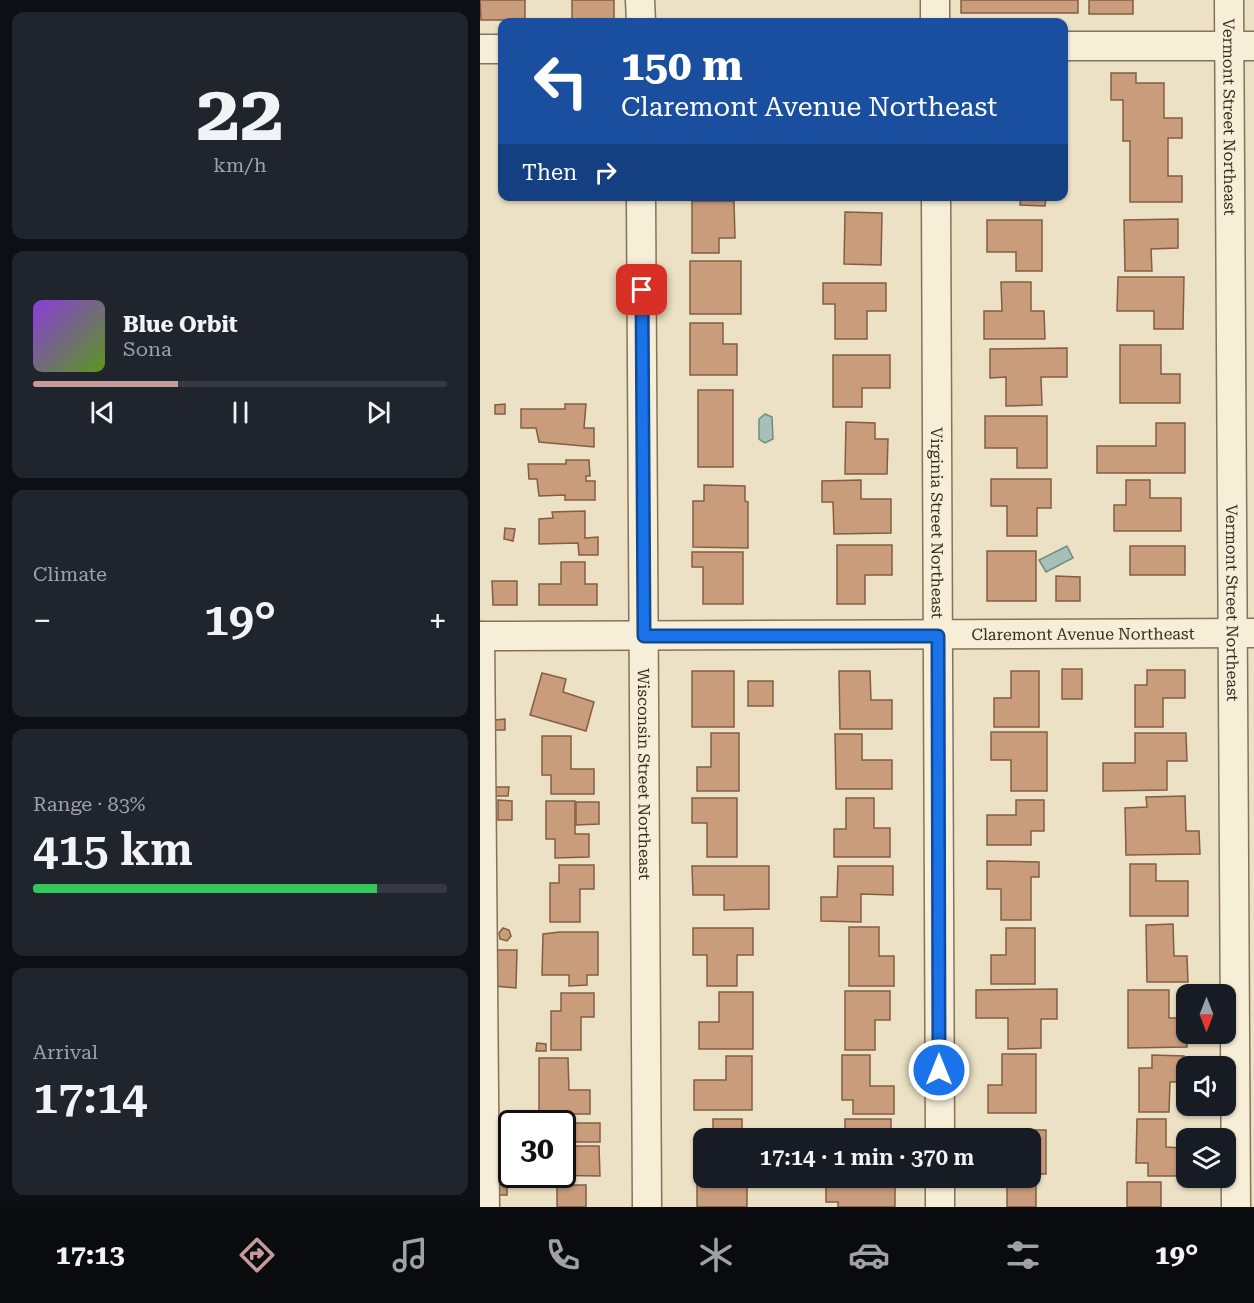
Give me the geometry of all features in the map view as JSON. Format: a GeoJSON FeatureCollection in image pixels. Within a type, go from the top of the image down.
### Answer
{"type":"FeatureCollection","features":[{"type":"Feature","properties":{"kind":"street"},"geometry":{"type":"LineString","coordinates":[[640,0],[640,18]]}},
{"type":"Feature","properties":{"kind":"street"},"geometry":{"type":"LineString","coordinates":[[935,0],[935,18]]}},
{"type":"Feature","properties":{"kind":"street","name":"Vermont Street Northeast"},"geometry":{"type":"LineString","coordinates":[[1229,0],[1242,46],[1243,633],[1236,1207]]}},
{"type":"Feature","properties":{"kind":"street"},"geometry":{"type":"LineString","coordinates":[[1068,46],[1242,46]]}},
{"type":"Feature","properties":{"kind":"street"},"geometry":{"type":"LineString","coordinates":[[480,48],[498,49]]}},
{"type":"Feature","properties":{"kind":"street","name":"Wisconsin Street Northeast"},"geometry":{"type":"LineString","coordinates":[[641,201],[647,1207]]}},
{"type":"Feature","properties":{"kind":"street","name":"Virginia Street Northeast"},"geometry":{"type":"LineString","coordinates":[[936,201],[940,1128]]}},
{"type":"Feature","properties":{"kind":"street","name":"Claremont Avenue Northeast"},"geometry":{"type":"LineString","coordinates":[[480,636],[938,636],[1243,633]]}},
{"type":"Feature","properties":{"kind":"street"},"geometry":{"type":"LineString","coordinates":[[480,636],[485,1207]]}},
{"type":"Feature","properties":{"kind":"street"},"geometry":{"type":"LineString","coordinates":[[940,1188],[940,1207]]}},
{"type":"Feature","properties":{"kind":"water"},"geometry":{"type":"Polygon","coordinates":[[[765,414],[772,417],[773,439],[765,443],[759,439],[759,419],[765,414]]]}},
{"type":"Feature","properties":{"kind":"water"},"geometry":{"type":"Polygon","coordinates":[[[1067,546],[1073,558],[1046,572],[1039,560],[1067,546]]]}},
{"type":"Feature","properties":{"kind":"building"},"geometry":{"type":"Polygon","coordinates":[[[480,0],[525,0],[525,18],[481,20],[480,0]]]}},
{"type":"Feature","properties":{"kind":"building"},"geometry":{"type":"Polygon","coordinates":[[[572,0],[614,0],[614,18],[572,18],[572,0]]]}},
{"type":"Feature","properties":{"kind":"building"},"geometry":{"type":"Polygon","coordinates":[[[961,0],[1078,0],[1078,13],[961,13],[961,0]]]}},
{"type":"Feature","properties":{"kind":"building"},"geometry":{"type":"Polygon","coordinates":[[[1089,0],[1133,0],[1133,14],[1089,14],[1089,0]]]}},
{"type":"Feature","properties":{"kind":"building"},"geometry":{"type":"Polygon","coordinates":[[[1111,73],[1136,73],[1136,83],[1164,83],[1164,118],[1182,118],[1182,138],[1168,138],[1168,176],[1182,176],[1182,202],[1130,202],[1130,141],[1123,141],[1123,100],[1111,100],[1111,73]]]}},
{"type":"Feature","properties":{"kind":"building"},"geometry":{"type":"Polygon","coordinates":[[[692,201],[734,201],[735,238],[719,238],[719,253],[692,253],[692,201]]]}},
{"type":"Feature","properties":{"kind":"building"},"geometry":{"type":"Polygon","coordinates":[[[1020,201],[1046,201],[1045,206],[1020,205],[1020,201]]]}},
{"type":"Feature","properties":{"kind":"building"},"geometry":{"type":"Polygon","coordinates":[[[845,212],[882,213],[881,265],[844,264],[845,212]]]}},
{"type":"Feature","properties":{"kind":"building"},"geometry":{"type":"Polygon","coordinates":[[[1178,219],[1178,248],[1151,249],[1152,271],[1125,271],[1124,220],[1178,219]]]}},
{"type":"Feature","properties":{"kind":"building"},"geometry":{"type":"Polygon","coordinates":[[[987,220],[1042,220],[1042,271],[1016,271],[1016,252],[987,252],[987,220]]]}},
{"type":"Feature","properties":{"kind":"building"},"geometry":{"type":"Polygon","coordinates":[[[690,261],[741,261],[741,314],[690,314],[690,261]]]}},
{"type":"Feature","properties":{"kind":"building"},"geometry":{"type":"Polygon","coordinates":[[[1118,277],[1184,277],[1183,329],[1154,329],[1154,311],[1117,311],[1118,277]]]}},
{"type":"Feature","properties":{"kind":"building"},"geometry":{"type":"Polygon","coordinates":[[[1001,282],[1031,282],[1031,311],[1044,311],[1045,339],[984,339],[984,311],[1002,311],[1001,282]]]}},
{"type":"Feature","properties":{"kind":"building"},"geometry":{"type":"Polygon","coordinates":[[[823,283],[886,283],[886,311],[867,311],[867,339],[835,339],[835,304],[823,304],[823,283]]]}},
{"type":"Feature","properties":{"kind":"building"},"geometry":{"type":"Polygon","coordinates":[[[690,323],[723,323],[723,344],[737,344],[737,375],[690,375],[690,323]]]}},
{"type":"Feature","properties":{"kind":"building"},"geometry":{"type":"Polygon","coordinates":[[[1120,345],[1161,345],[1161,374],[1180,374],[1180,403],[1120,403],[1120,345]]]}},
{"type":"Feature","properties":{"kind":"building"},"geometry":{"type":"Polygon","coordinates":[[[1067,348],[1067,377],[1041,377],[1042,405],[1006,406],[1006,377],[990,378],[990,349],[1067,348]]]}},
{"type":"Feature","properties":{"kind":"building"},"geometry":{"type":"Polygon","coordinates":[[[833,355],[890,355],[890,388],[862,388],[862,407],[833,407],[833,355]]]}},
{"type":"Feature","properties":{"kind":"building"},"geometry":{"type":"Polygon","coordinates":[[[698,390],[733,390],[733,467],[698,467],[698,390]]]}},
{"type":"Feature","properties":{"kind":"building"},"geometry":{"type":"Polygon","coordinates":[[[505,404],[505,414],[495,414],[495,405],[505,404]]]}},
{"type":"Feature","properties":{"kind":"building"},"geometry":{"type":"Polygon","coordinates":[[[565,404],[586,404],[584,428],[594,428],[594,447],[539,442],[536,428],[521,428],[521,409],[565,409],[565,404]]]}},
{"type":"Feature","properties":{"kind":"building"},"geometry":{"type":"Polygon","coordinates":[[[985,416],[1047,416],[1047,468],[1017,468],[1017,448],[985,448],[985,416]]]}},
{"type":"Feature","properties":{"kind":"building"},"geometry":{"type":"Polygon","coordinates":[[[846,422],[875,423],[875,439],[888,439],[887,474],[845,474],[846,422]]]}},
{"type":"Feature","properties":{"kind":"building"},"geometry":{"type":"Polygon","coordinates":[[[1156,423],[1185,423],[1185,473],[1097,473],[1097,446],[1156,446],[1156,423]]]}},
{"type":"Feature","properties":{"kind":"building"},"geometry":{"type":"Polygon","coordinates":[[[566,460],[589,460],[590,476],[586,476],[586,481],[595,481],[595,500],[565,500],[565,495],[539,496],[537,479],[529,479],[528,464],[566,464],[566,460]]]}},
{"type":"Feature","properties":{"kind":"building"},"geometry":{"type":"Polygon","coordinates":[[[991,479],[1051,479],[1051,508],[1037,508],[1037,536],[1007,536],[1007,506],[991,506],[991,479]]]}},
{"type":"Feature","properties":{"kind":"building"},"geometry":{"type":"Polygon","coordinates":[[[861,480],[861,499],[891,499],[891,533],[834,534],[833,502],[822,502],[822,481],[861,480]]]}},
{"type":"Feature","properties":{"kind":"building"},"geometry":{"type":"Polygon","coordinates":[[[1126,480],[1150,480],[1150,498],[1181,498],[1181,531],[1114,531],[1114,505],[1126,505],[1126,480]]]}},
{"type":"Feature","properties":{"kind":"building"},"geometry":{"type":"Polygon","coordinates":[[[704,485],[745,486],[745,501],[748,502],[748,548],[693,547],[693,501],[704,501],[704,485]]]}},
{"type":"Feature","properties":{"kind":"building"},"geometry":{"type":"Polygon","coordinates":[[[585,511],[585,538],[598,537],[598,555],[579,555],[578,543],[539,544],[539,519],[553,518],[552,512],[585,511]]]}},
{"type":"Feature","properties":{"kind":"building"},"geometry":{"type":"Polygon","coordinates":[[[505,528],[515,529],[513,541],[504,539],[505,528]]]}},
{"type":"Feature","properties":{"kind":"building"},"geometry":{"type":"Polygon","coordinates":[[[837,545],[892,545],[892,575],[865,575],[865,604],[837,604],[837,545]]]}},
{"type":"Feature","properties":{"kind":"building"},"geometry":{"type":"Polygon","coordinates":[[[1130,546],[1185,546],[1185,575],[1130,575],[1130,546]]]}},
{"type":"Feature","properties":{"kind":"building"},"geometry":{"type":"Polygon","coordinates":[[[987,551],[1036,551],[1036,601],[987,601],[987,551]]]}},
{"type":"Feature","properties":{"kind":"building"},"geometry":{"type":"Polygon","coordinates":[[[692,552],[743,552],[743,604],[703,604],[703,567],[692,567],[692,552]]]}},
{"type":"Feature","properties":{"kind":"building"},"geometry":{"type":"Polygon","coordinates":[[[561,562],[585,562],[585,584],[597,584],[597,605],[539,605],[539,584],[561,584],[561,562]]]}},
{"type":"Feature","properties":{"kind":"building"},"geometry":{"type":"Polygon","coordinates":[[[1056,576],[1080,577],[1080,601],[1056,601],[1056,576]]]}},
{"type":"Feature","properties":{"kind":"building"},"geometry":{"type":"Polygon","coordinates":[[[492,581],[517,581],[517,605],[493,605],[492,581]]]}},
{"type":"Feature","properties":{"kind":"building"},"geometry":{"type":"Polygon","coordinates":[[[1062,669],[1082,669],[1082,699],[1062,699],[1062,669]]]}},
{"type":"Feature","properties":{"kind":"building"},"geometry":{"type":"Polygon","coordinates":[[[1147,670],[1185,670],[1185,698],[1163,698],[1163,727],[1135,727],[1135,685],[1147,685],[1147,670]]]}},
{"type":"Feature","properties":{"kind":"building"},"geometry":{"type":"Polygon","coordinates":[[[692,671],[734,671],[734,727],[692,727],[692,671]]]}},
{"type":"Feature","properties":{"kind":"building"},"geometry":{"type":"Polygon","coordinates":[[[839,671],[870,671],[871,700],[892,700],[892,729],[840,729],[839,671]]]}},
{"type":"Feature","properties":{"kind":"building"},"geometry":{"type":"Polygon","coordinates":[[[1011,671],[1039,671],[1039,727],[994,727],[994,698],[1011,698],[1011,671]]]}},
{"type":"Feature","properties":{"kind":"building"},"geometry":{"type":"Polygon","coordinates":[[[542,673],[566,679],[563,692],[594,702],[586,731],[530,715],[542,673]]]}},
{"type":"Feature","properties":{"kind":"building"},"geometry":{"type":"Polygon","coordinates":[[[748,681],[773,681],[773,706],[748,706],[748,681]]]}},
{"type":"Feature","properties":{"kind":"building"},"geometry":{"type":"Polygon","coordinates":[[[505,719],[505,730],[495,730],[495,720],[505,719]]]}},
{"type":"Feature","properties":{"kind":"building"},"geometry":{"type":"Polygon","coordinates":[[[991,732],[1047,732],[1047,791],[1011,791],[1011,760],[991,760],[991,732]]]}},
{"type":"Feature","properties":{"kind":"building"},"geometry":{"type":"Polygon","coordinates":[[[711,733],[739,733],[739,791],[697,791],[697,767],[711,767],[711,733]]]}},
{"type":"Feature","properties":{"kind":"building"},"geometry":{"type":"Polygon","coordinates":[[[1135,733],[1186,733],[1187,761],[1167,761],[1167,790],[1103,791],[1103,763],[1135,763],[1135,733]]]}},
{"type":"Feature","properties":{"kind":"building"},"geometry":{"type":"Polygon","coordinates":[[[835,734],[862,734],[862,760],[892,760],[892,789],[836,789],[835,734]]]}},
{"type":"Feature","properties":{"kind":"building"},"geometry":{"type":"Polygon","coordinates":[[[542,736],[571,736],[571,769],[594,769],[594,794],[551,794],[551,775],[542,775],[542,736]]]}},
{"type":"Feature","properties":{"kind":"building"},"geometry":{"type":"Polygon","coordinates":[[[496,787],[509,787],[508,796],[495,796],[496,787]]]}},
{"type":"Feature","properties":{"kind":"building"},"geometry":{"type":"Polygon","coordinates":[[[1185,796],[1186,831],[1199,831],[1200,854],[1126,855],[1125,808],[1147,807],[1146,797],[1185,796]]]}},
{"type":"Feature","properties":{"kind":"building"},"geometry":{"type":"Polygon","coordinates":[[[692,798],[737,798],[737,857],[707,857],[707,823],[692,823],[692,798]]]}},
{"type":"Feature","properties":{"kind":"building"},"geometry":{"type":"Polygon","coordinates":[[[846,798],[874,798],[874,828],[890,828],[890,857],[834,857],[834,829],[846,829],[846,798]]]}},
{"type":"Feature","properties":{"kind":"building"},"geometry":{"type":"Polygon","coordinates":[[[498,800],[512,801],[512,820],[498,820],[498,800]]]}},
{"type":"Feature","properties":{"kind":"building"},"geometry":{"type":"Polygon","coordinates":[[[1016,800],[1044,800],[1044,831],[1031,831],[1031,845],[987,845],[987,815],[1016,815],[1016,800]]]}},
{"type":"Feature","properties":{"kind":"building"},"geometry":{"type":"Polygon","coordinates":[[[546,801],[575,801],[575,834],[589,834],[589,857],[555,858],[555,839],[546,839],[546,801]]]}},
{"type":"Feature","properties":{"kind":"building"},"geometry":{"type":"Polygon","coordinates":[[[576,802],[599,802],[599,824],[576,825],[576,802]]]}},
{"type":"Feature","properties":{"kind":"building"},"geometry":{"type":"Polygon","coordinates":[[[987,861],[1039,862],[1039,877],[1031,877],[1031,920],[1001,920],[1001,889],[987,889],[987,861]]]}},
{"type":"Feature","properties":{"kind":"building"},"geometry":{"type":"Polygon","coordinates":[[[1130,864],[1156,864],[1156,881],[1188,881],[1188,916],[1130,916],[1130,864]]]}},
{"type":"Feature","properties":{"kind":"building"},"geometry":{"type":"Polygon","coordinates":[[[559,865],[594,865],[594,889],[580,889],[580,922],[550,922],[550,883],[559,883],[559,865]]]}},
{"type":"Feature","properties":{"kind":"building"},"geometry":{"type":"Polygon","coordinates":[[[692,866],[769,866],[769,909],[724,910],[724,895],[693,895],[692,866]]]}},
{"type":"Feature","properties":{"kind":"building"},"geometry":{"type":"Polygon","coordinates":[[[838,866],[893,866],[893,895],[861,894],[861,922],[821,921],[821,897],[837,897],[838,866]]]}},
{"type":"Feature","properties":{"kind":"building"},"geometry":{"type":"Polygon","coordinates":[[[1173,924],[1174,956],[1187,956],[1188,982],[1147,982],[1146,925],[1173,924]]]}},
{"type":"Feature","properties":{"kind":"building"},"geometry":{"type":"Polygon","coordinates":[[[849,927],[879,927],[879,956],[894,956],[894,986],[849,986],[849,927]]]}},
{"type":"Feature","properties":{"kind":"building"},"geometry":{"type":"Polygon","coordinates":[[[503,928],[509,930],[511,936],[507,941],[500,939],[499,933],[503,928]]]}},
{"type":"Feature","properties":{"kind":"building"},"geometry":{"type":"Polygon","coordinates":[[[693,928],[753,928],[753,955],[737,955],[737,986],[707,986],[707,955],[693,955],[693,928]]]}},
{"type":"Feature","properties":{"kind":"building"},"geometry":{"type":"Polygon","coordinates":[[[1006,928],[1035,928],[1035,984],[991,984],[991,955],[1006,955],[1006,928]]]}},
{"type":"Feature","properties":{"kind":"building"},"geometry":{"type":"Polygon","coordinates":[[[598,932],[598,975],[587,975],[587,985],[569,986],[569,975],[542,975],[543,934],[598,932]]]}},
{"type":"Feature","properties":{"kind":"building"},"geometry":{"type":"Polygon","coordinates":[[[495,950],[517,950],[516,988],[495,986],[495,950]]]}},
{"type":"Feature","properties":{"kind":"building"},"geometry":{"type":"Polygon","coordinates":[[[1057,989],[1057,1019],[1041,1019],[1041,1048],[1008,1049],[1008,1018],[976,1018],[976,990],[1057,989]]]}},
{"type":"Feature","properties":{"kind":"building"},"geometry":{"type":"Polygon","coordinates":[[[1128,990],[1169,990],[1169,1018],[1176,1018],[1176,1044],[1187,1044],[1187,1047],[1128,1048],[1128,990]]]}},
{"type":"Feature","properties":{"kind":"building"},"geometry":{"type":"Polygon","coordinates":[[[845,991],[890,991],[890,1020],[875,1020],[875,1050],[845,1050],[845,991]]]}},
{"type":"Feature","properties":{"kind":"building"},"geometry":{"type":"Polygon","coordinates":[[[719,992],[753,992],[753,1049],[699,1049],[699,1022],[719,1022],[719,992]]]}},
{"type":"Feature","properties":{"kind":"building"},"geometry":{"type":"Polygon","coordinates":[[[561,993],[594,993],[594,1017],[581,1017],[581,1050],[551,1050],[551,1011],[561,1011],[561,993]]]}},
{"type":"Feature","properties":{"kind":"building"},"geometry":{"type":"Polygon","coordinates":[[[537,1043],[546,1044],[546,1051],[536,1051],[537,1043]]]}},
{"type":"Feature","properties":{"kind":"building"},"geometry":{"type":"Polygon","coordinates":[[[1002,1054],[1036,1054],[1036,1113],[988,1113],[988,1085],[1002,1085],[1002,1054]]]}},
{"type":"Feature","properties":{"kind":"building"},"geometry":{"type":"Polygon","coordinates":[[[842,1055],[870,1055],[870,1086],[894,1086],[894,1114],[853,1114],[853,1100],[842,1100],[842,1055]]]}},
{"type":"Feature","properties":{"kind":"building"},"geometry":{"type":"Polygon","coordinates":[[[1152,1055],[1184,1056],[1176,1056],[1176,1082],[1170,1082],[1169,1112],[1139,1112],[1139,1068],[1152,1068],[1152,1055]]]}},
{"type":"Feature","properties":{"kind":"building"},"geometry":{"type":"Polygon","coordinates":[[[726,1056],[752,1056],[752,1110],[694,1110],[694,1080],[726,1080],[726,1056]]]}},
{"type":"Feature","properties":{"kind":"building"},"geometry":{"type":"Polygon","coordinates":[[[539,1058],[568,1058],[569,1090],[590,1090],[590,1114],[576,1114],[576,1110],[539,1110],[539,1058]]]}},
{"type":"Feature","properties":{"kind":"building"},"geometry":{"type":"Polygon","coordinates":[[[713,1119],[742,1119],[742,1128],[713,1128],[713,1119]]]}},
{"type":"Feature","properties":{"kind":"building"},"geometry":{"type":"Polygon","coordinates":[[[845,1119],[891,1119],[891,1128],[845,1128],[845,1119]]]}},
{"type":"Feature","properties":{"kind":"building"},"geometry":{"type":"Polygon","coordinates":[[[1137,1119],[1166,1119],[1166,1147],[1176,1148],[1176,1176],[1148,1176],[1148,1163],[1136,1163],[1137,1119]]]}},
{"type":"Feature","properties":{"kind":"building"},"geometry":{"type":"Polygon","coordinates":[[[576,1123],[600,1123],[600,1142],[576,1142],[576,1123]]]}},
{"type":"Feature","properties":{"kind":"building"},"geometry":{"type":"Polygon","coordinates":[[[1041,1130],[1046,1130],[1046,1174],[1041,1174],[1041,1130]]]}},
{"type":"Feature","properties":{"kind":"building"},"geometry":{"type":"Polygon","coordinates":[[[576,1146],[599,1146],[600,1176],[576,1176],[576,1146]]]}},
{"type":"Feature","properties":{"kind":"building"},"geometry":{"type":"Polygon","coordinates":[[[1127,1182],[1161,1182],[1161,1207],[1127,1207],[1127,1182]]]}},
{"type":"Feature","properties":{"kind":"building"},"geometry":{"type":"Polygon","coordinates":[[[497,1184],[498,1188],[507,1188],[507,1195],[498,1195],[497,1184]]]}},
{"type":"Feature","properties":{"kind":"building"},"geometry":{"type":"Polygon","coordinates":[[[576,1185],[586,1185],[586,1207],[557,1207],[557,1188],[576,1188],[576,1185]]]}},
{"type":"Feature","properties":{"kind":"building"},"geometry":{"type":"Polygon","coordinates":[[[697,1188],[747,1188],[747,1207],[697,1207],[697,1188]]]}},
{"type":"Feature","properties":{"kind":"building"},"geometry":{"type":"Polygon","coordinates":[[[826,1188],[895,1188],[895,1207],[838,1207],[838,1202],[826,1202],[826,1188]]]}},
{"type":"Feature","properties":{"kind":"building"},"geometry":{"type":"Polygon","coordinates":[[[1007,1188],[1036,1188],[1036,1207],[1007,1207],[1007,1188]]]}},
{"type":"Feature","properties":{"kind":"route"},"geometry":{"type":"LineString","coordinates":[[642,290],[644,636],[938,636],[939,1070]]}}]}
